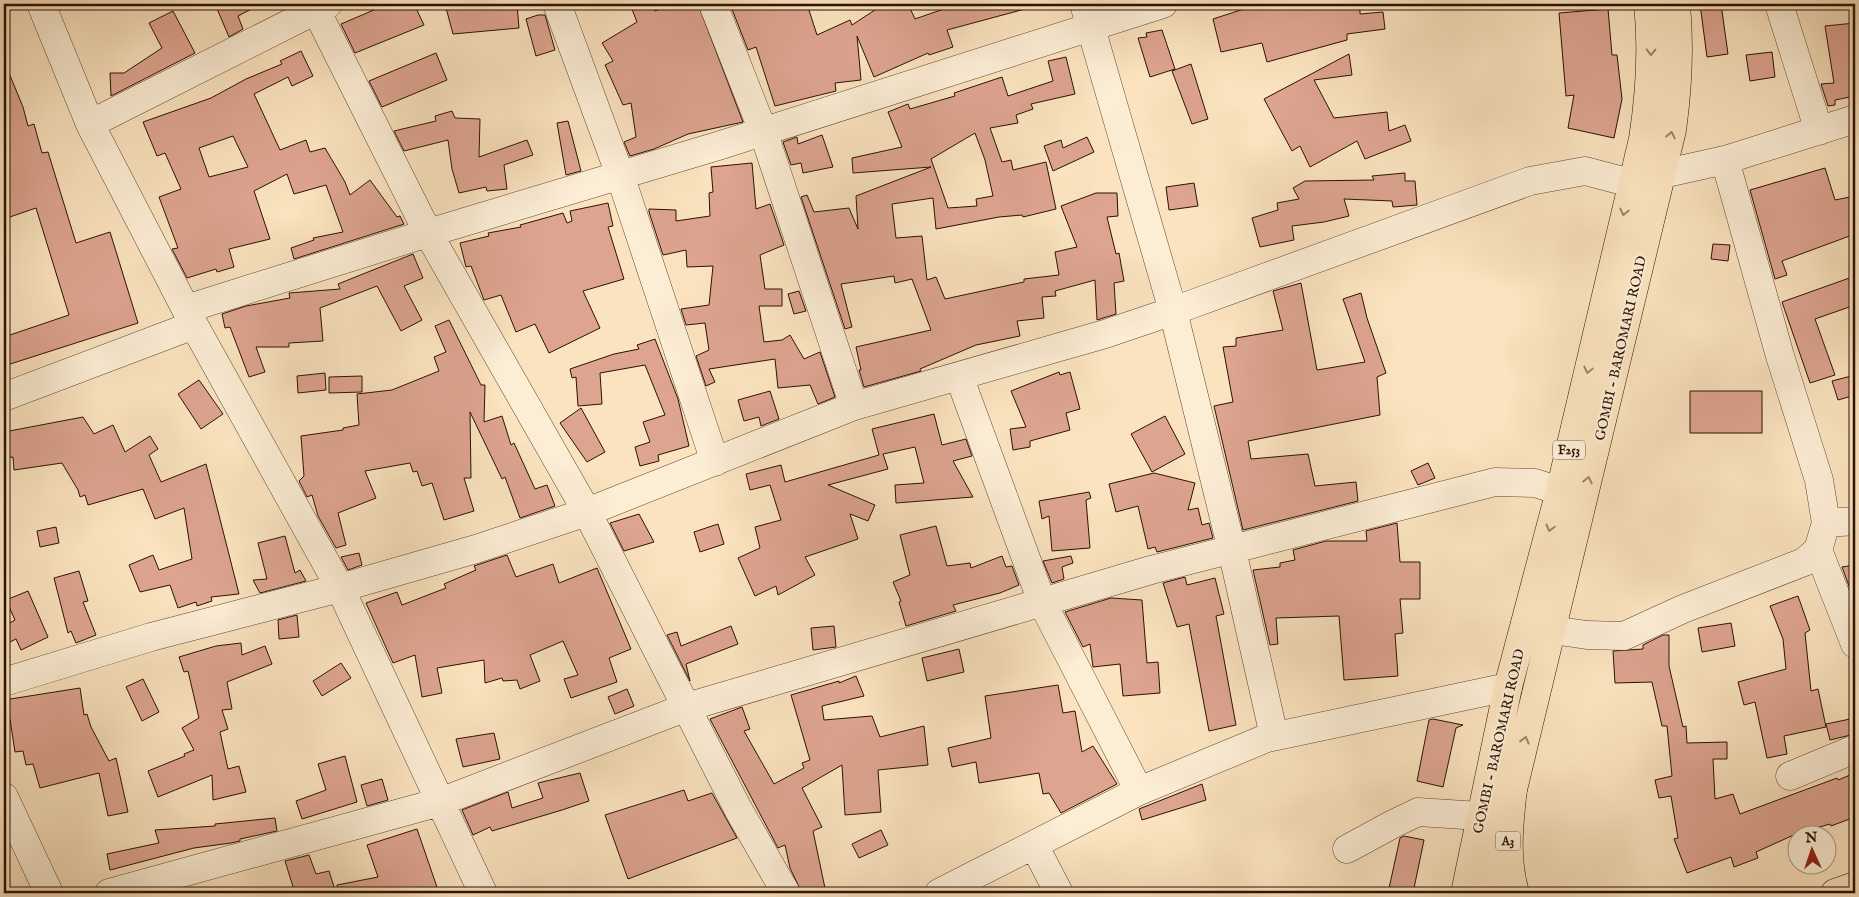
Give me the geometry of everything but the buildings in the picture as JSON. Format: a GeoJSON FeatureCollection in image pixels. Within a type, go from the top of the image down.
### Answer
{"type":"FeatureCollection","features":[{"type":"Feature","properties":{"kind":"main road","name":"GOMBI - BAROMARI ROAD"},"geometry":{"type":"LineString","coordinates":[[1465,893],[1508,687],[1560,490],[1631,183],[1643,139],[1651,88],[1651,36],[1648,4]]}},
{"type":"Feature","properties":{"kind":"main road","name":"GOMBI - BAROMARI ROAD"},"geometry":{"type":"LineString","coordinates":[[1488,893],[1672,130],[1678,89],[1680,45],[1676,4]]}},
{"type":"Feature","properties":{"kind":"main road","name":"A3"},"geometry":{"type":"LineString","coordinates":[[1513,788],[1508,827],[1508,856],[1516,893]]}},
{"type":"Feature","properties":{"kind":"main road"},"geometry":{"type":"LineString","coordinates":[[1835,893],[1855,886]]}},
{"type":"Feature","properties":{"kind":"street"},"geometry":{"type":"LineString","coordinates":[[41,4],[90,124],[190,317],[340,588],[482,893]]}},
{"type":"Feature","properties":{"kind":"street"},"geometry":{"type":"LineString","coordinates":[[557,4],[620,175],[715,462]]}},
{"type":"Feature","properties":{"kind":"street"},"geometry":{"type":"LineString","coordinates":[[714,4],[763,131],[854,406]]}},
{"type":"Feature","properties":{"kind":"street"},"geometry":{"type":"LineString","coordinates":[[4,397],[190,317],[428,233],[763,131],[1088,15],[1163,4]]}},
{"type":"Feature","properties":{"kind":"street"},"geometry":{"type":"LineString","coordinates":[[1779,4],[1819,131]]}},
{"type":"Feature","properties":{"kind":"street"},"geometry":{"type":"LineString","coordinates":[[90,124],[319,6],[428,233],[587,512],[738,809],[786,893]]}},
{"type":"Feature","properties":{"kind":"street"},"geometry":{"type":"LineString","coordinates":[[1088,15],[1173,311],[1232,550],[1274,736]]}},
{"type":"Feature","properties":{"kind":"street"},"geometry":{"type":"LineString","coordinates":[[1662,174],[1725,160],[1855,119]]}},
{"type":"Feature","properties":{"kind":"street"},"geometry":{"type":"LineString","coordinates":[[1552,630],[1587,635],[1624,636],[1683,609],[1804,562],[1818,550],[1826,522],[1819,480],[1780,356],[1725,160]]}},
{"type":"Feature","properties":{"kind":"street"},"geometry":{"type":"LineString","coordinates":[[4,682],[151,638],[340,588],[476,549],[587,512],[854,406],[1105,334],[1530,182],[1586,171],[1631,183]]}},
{"type":"Feature","properties":{"kind":"street"},"geometry":{"type":"LineString","coordinates":[[959,376],[1042,602],[1139,791]]}},
{"type":"Feature","properties":{"kind":"street"},"geometry":{"type":"LineString","coordinates":[[109,893],[440,802],[687,707],[1151,570],[1495,482],[1535,483],[1560,490]]}},
{"type":"Feature","properties":{"kind":"street"},"geometry":{"type":"LineString","coordinates":[[1826,522],[1855,521]]}},
{"type":"Feature","properties":{"kind":"street"},"geometry":{"type":"LineString","coordinates":[[1818,550],[1855,644]]}},
{"type":"Feature","properties":{"kind":"street"},"geometry":{"type":"LineString","coordinates":[[939,893],[1139,791],[1274,736],[1508,687]]}},
{"type":"Feature","properties":{"kind":"street"},"geometry":{"type":"LineString","coordinates":[[1790,776],[1855,750]]}},
{"type":"Feature","properties":{"kind":"street"},"geometry":{"type":"LineString","coordinates":[[4,797],[49,893]]}},
{"type":"Feature","properties":{"kind":"street"},"geometry":{"type":"LineString","coordinates":[[1347,849],[1418,812],[1480,816]]}},
{"type":"Feature","properties":{"kind":"street"},"geometry":{"type":"LineString","coordinates":[[1034,845],[1059,893]]}}]}
